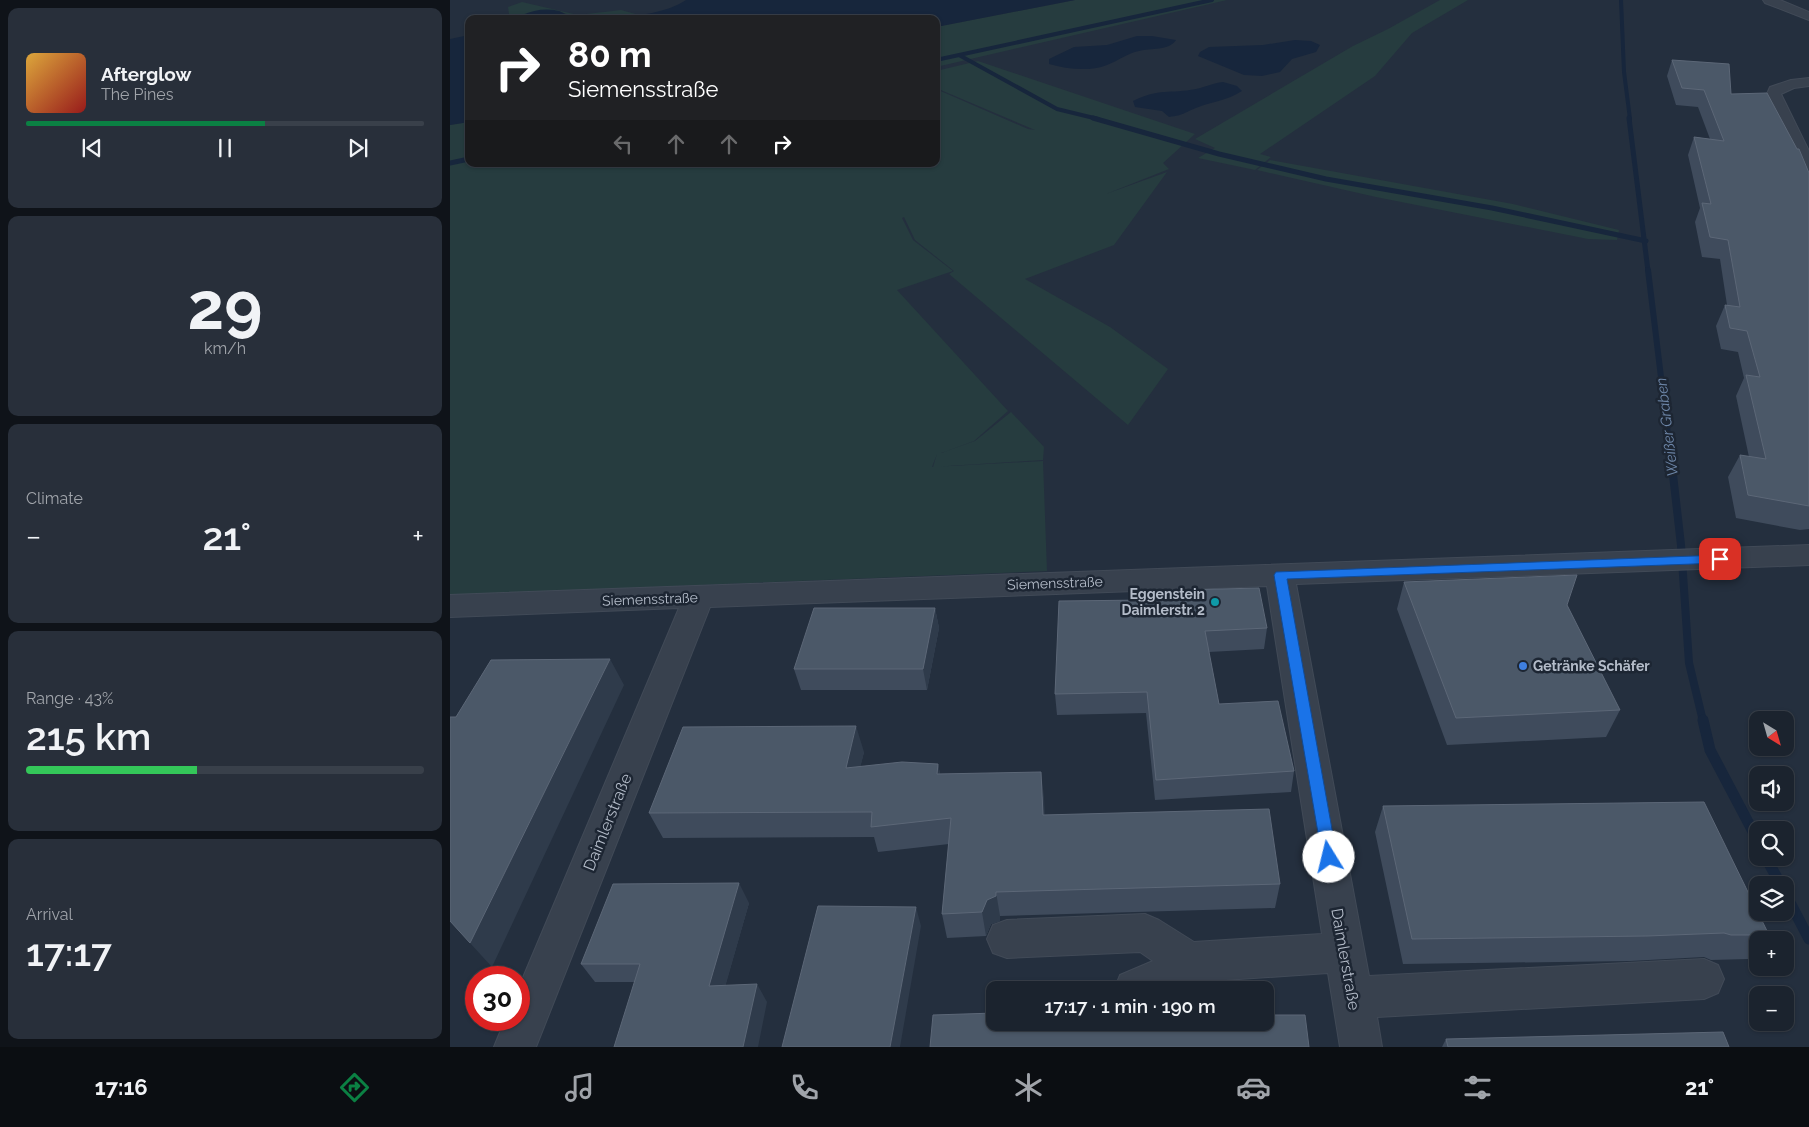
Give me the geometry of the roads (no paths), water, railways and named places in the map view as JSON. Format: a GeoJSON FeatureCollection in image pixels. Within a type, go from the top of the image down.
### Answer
{"type":"FeatureCollection","features":[{"type":"Feature","properties":{"kind":"street"},"geometry":{"type":"LineString","coordinates":[[1768,0],[1809,16]]}},
{"type":"Feature","properties":{"kind":"street"},"geometry":{"type":"LineString","coordinates":[[1809,82],[1781,86],[1775,90],[1774,94],[1809,168]]}},
{"type":"Feature","properties":{"kind":"street","name":"Siemensstraße"},"geometry":{"type":"LineString","coordinates":[[450,606],[1809,555]]}},
{"type":"Feature","properties":{"kind":"street","name":"Daimlerstraße"},"geometry":{"type":"LineString","coordinates":[[1280,575],[1361,1047]]}},
{"type":"Feature","properties":{"kind":"street","name":"Daimlerstraße"},"geometry":{"type":"LineString","coordinates":[[515,1047],[699,597]]}},
{"type":"Feature","properties":{"kind":"street"},"geometry":{"type":"LineString","coordinates":[[1007,939],[1145,933],[1189,962]]}},
{"type":"Feature","properties":{"kind":"street"},"geometry":{"type":"LineString","coordinates":[[1159,981],[1189,962],[1345,952]]}},
{"type":"Feature","properties":{"kind":"street"},"geometry":{"type":"LineString","coordinates":[[1353,998],[1704,979]]}},
{"type":"Feature","properties":{"kind":"water"},"geometry":{"type":"Polygon","coordinates":[[[686,0],[1075,0],[940,26],[940,15],[639,15],[675,6],[686,0]]]}},
{"type":"Feature","properties":{"kind":"water"},"geometry":{"type":"Polygon","coordinates":[[[545,10],[559,11],[568,15],[522,15],[545,10]]]}},
{"type":"Feature","properties":{"kind":"water"},"geometry":{"type":"Polygon","coordinates":[[[465,36],[465,123],[450,125],[450,39],[465,36]]]}},
{"type":"Feature","properties":{"kind":"water"},"geometry":{"type":"Polygon","coordinates":[[[1137,36],[1152,36],[1176,40],[1169,46],[1135,52],[1100,67],[1078,69],[1049,64],[1049,59],[1074,47],[1107,45],[1137,36]]]}},
{"type":"Feature","properties":{"kind":"water"},"geometry":{"type":"Polygon","coordinates":[[[1295,40],[1311,41],[1320,45],[1316,52],[1292,59],[1280,72],[1262,76],[1244,75],[1198,56],[1200,52],[1209,47],[1263,45],[1295,40]]]}},
{"type":"Feature","properties":{"kind":"water"},"geometry":{"type":"Polygon","coordinates":[[[1223,82],[1237,86],[1242,91],[1184,114],[1169,117],[1162,111],[1135,107],[1133,101],[1150,94],[1196,89],[1223,82]]]}},
{"type":"Feature","properties":{"kind":"waterway"},"geometry":{"type":"LineString","coordinates":[[959,55],[1212,0]]}},
{"type":"Feature","properties":{"kind":"waterway","name":"Weißer Graben"},"geometry":{"type":"LineString","coordinates":[[1621,0],[1624,72],[1630,119]]}},
{"type":"Feature","properties":{"kind":"waterway"},"geometry":{"type":"LineString","coordinates":[[940,59],[959,55]]}},
{"type":"Feature","properties":{"kind":"waterway"},"geometry":{"type":"LineString","coordinates":[[959,55],[1057,109],[1098,119]]}},
{"type":"Feature","properties":{"kind":"waterway"},"geometry":{"type":"LineString","coordinates":[[1093,118],[1219,154],[1326,179],[1492,208],[1644,241]]}},
{"type":"Feature","properties":{"kind":"waterway","name":"Weißer Graben"},"geometry":{"type":"LineString","coordinates":[[1629,118],[1644,241]]}},
{"type":"Feature","properties":{"kind":"waterway"},"geometry":{"type":"LineString","coordinates":[[450,163],[465,160]]}},
{"type":"Feature","properties":{"kind":"waterway","name":"Weißer Graben"},"geometry":{"type":"LineString","coordinates":[[1644,241],[1648,271]]}},
{"type":"Feature","properties":{"kind":"waterway","name":"Weißer Graben"},"geometry":{"type":"LineString","coordinates":[[1648,270],[1672,468]]}},
{"type":"Feature","properties":{"kind":"waterway","name":"Weißer Graben"},"geometry":{"type":"LineString","coordinates":[[1672,466],[1681,545],[1689,663],[1703,721]]}},
{"type":"Feature","properties":{"kind":"waterway","name":"Weißer Graben"},"geometry":{"type":"LineString","coordinates":[[1703,720],[1710,750],[1749,824]]}},
{"type":"Feature","properties":{"kind":"waterway","name":"Weißer Graben"},"geometry":{"type":"LineString","coordinates":[[1770,866],[1776,876]]}},
{"type":"Feature","properties":{"kind":"waterway","name":"Weißer Graben"},"geometry":{"type":"LineString","coordinates":[[1794,910],[1809,939]]}},
{"type":"Feature","properties":{"kind":"place","name":"Eggenstein Daimlerstr. 2"},"geometry":{"type":"Point","coordinates":[1215,602]}},
{"type":"Feature","properties":{"kind":"place","name":"Getränke Schäfer"},"geometry":{"type":"Point","coordinates":[1523,666]}}]}
